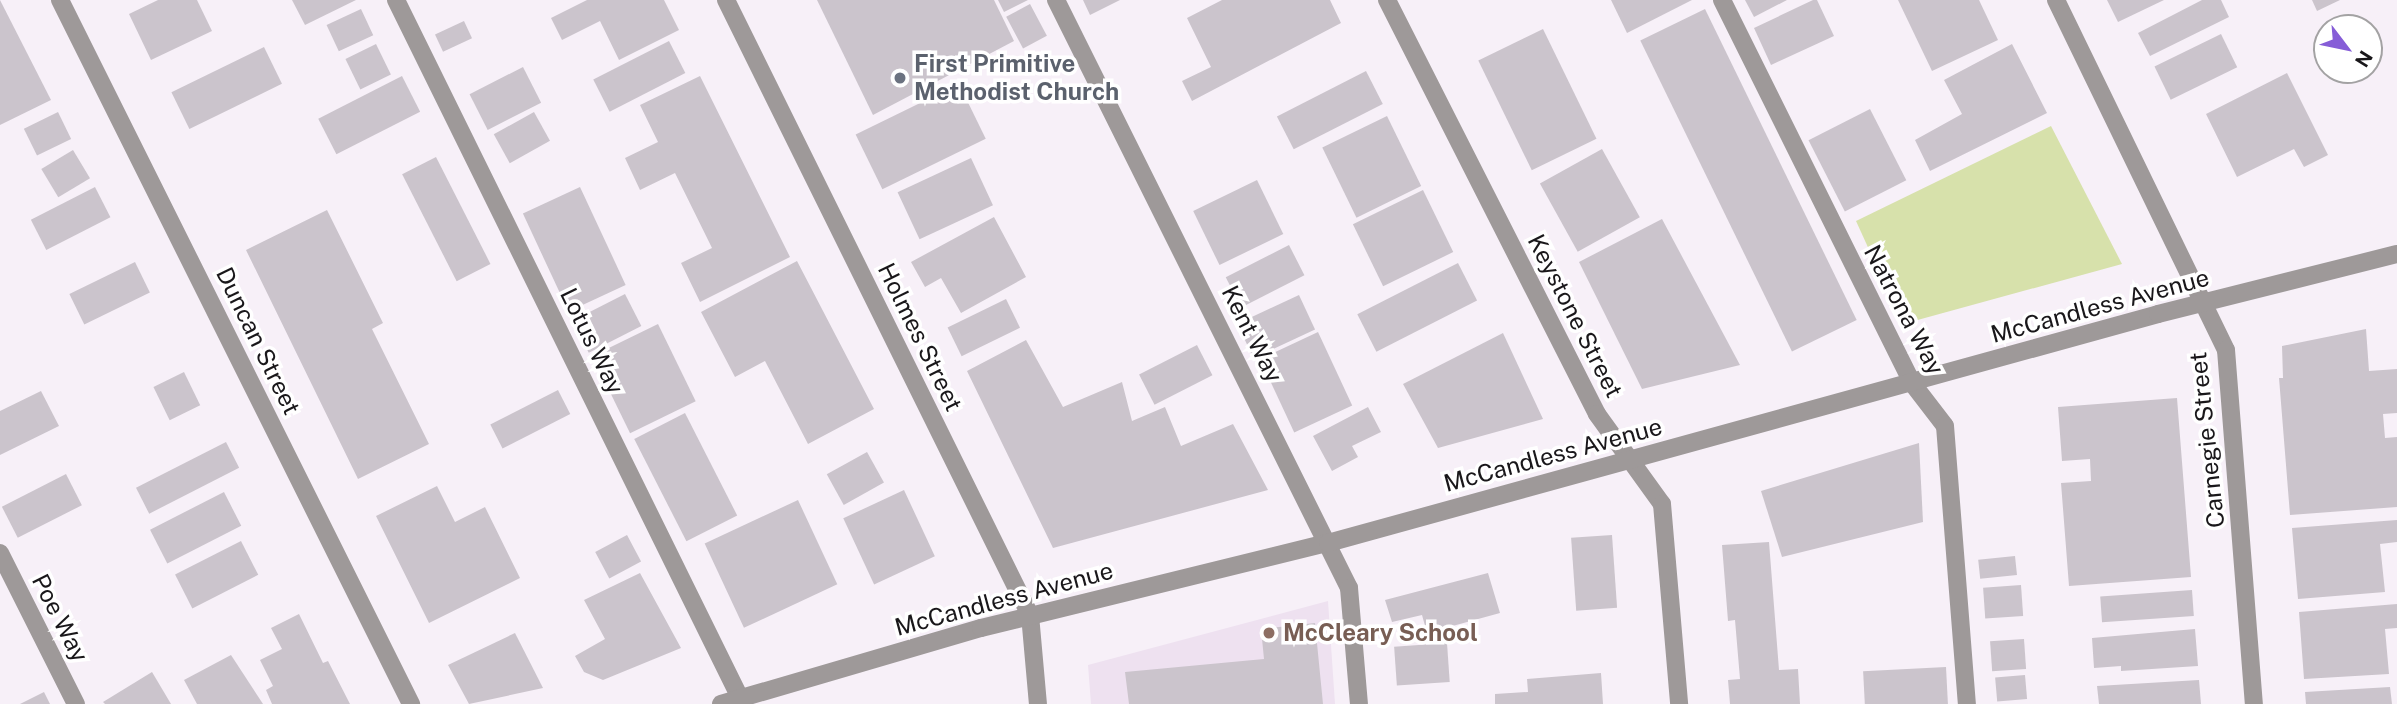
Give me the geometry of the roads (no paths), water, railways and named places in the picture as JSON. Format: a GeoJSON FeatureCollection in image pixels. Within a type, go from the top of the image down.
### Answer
{"type":"FeatureCollection","features":[{"type":"Feature","properties":{"kind":"street","name":"Duncan Street"},"geometry":{"type":"LineString","coordinates":[[60,0],[411,704]]}},
{"type":"Feature","properties":{"kind":"street","name":"Lotus Way"},"geometry":{"type":"LineString","coordinates":[[396,0],[742,701]]}},
{"type":"Feature","properties":{"kind":"street","name":"Holmes Street"},"geometry":{"type":"LineString","coordinates":[[726,0],[1030,615],[1038,704]]}},
{"type":"Feature","properties":{"kind":"street","name":"Kent Way"},"geometry":{"type":"LineString","coordinates":[[1056,0],[1349,588],[1359,704]]}},
{"type":"Feature","properties":{"kind":"street","name":"Keystone Street"},"geometry":{"type":"LineString","coordinates":[[1387,0],[1597,414],[1662,504],[1679,704]]}},
{"type":"Feature","properties":{"kind":"street","name":"Natrona Way"},"geometry":{"type":"LineString","coordinates":[[1722,0],[1912,383],[1945,426],[1967,704]]}},
{"type":"Feature","properties":{"kind":"street","name":"Carnegie Street"},"geometry":{"type":"LineString","coordinates":[[2056,0],[2206,302],[2226,350],[2254,704]]}},
{"type":"Feature","properties":{"kind":"street","name":"McCandless Avenue"},"geometry":{"type":"LineString","coordinates":[[722,704],[742,701],[1030,615],[1328,543],[2206,302],[2397,254]]}},
{"type":"Feature","properties":{"kind":"street","name":"Poe Way"},"geometry":{"type":"LineString","coordinates":[[0,553],[76,704]]}},
{"type":"Feature","properties":{"kind":"place","name":"First Primitive Methodist Church"},"geometry":{"type":"Point","coordinates":[900,78]}},
{"type":"Feature","properties":{"kind":"place","name":"McCleary School"},"geometry":{"type":"Point","coordinates":[1269,633]}}]}
